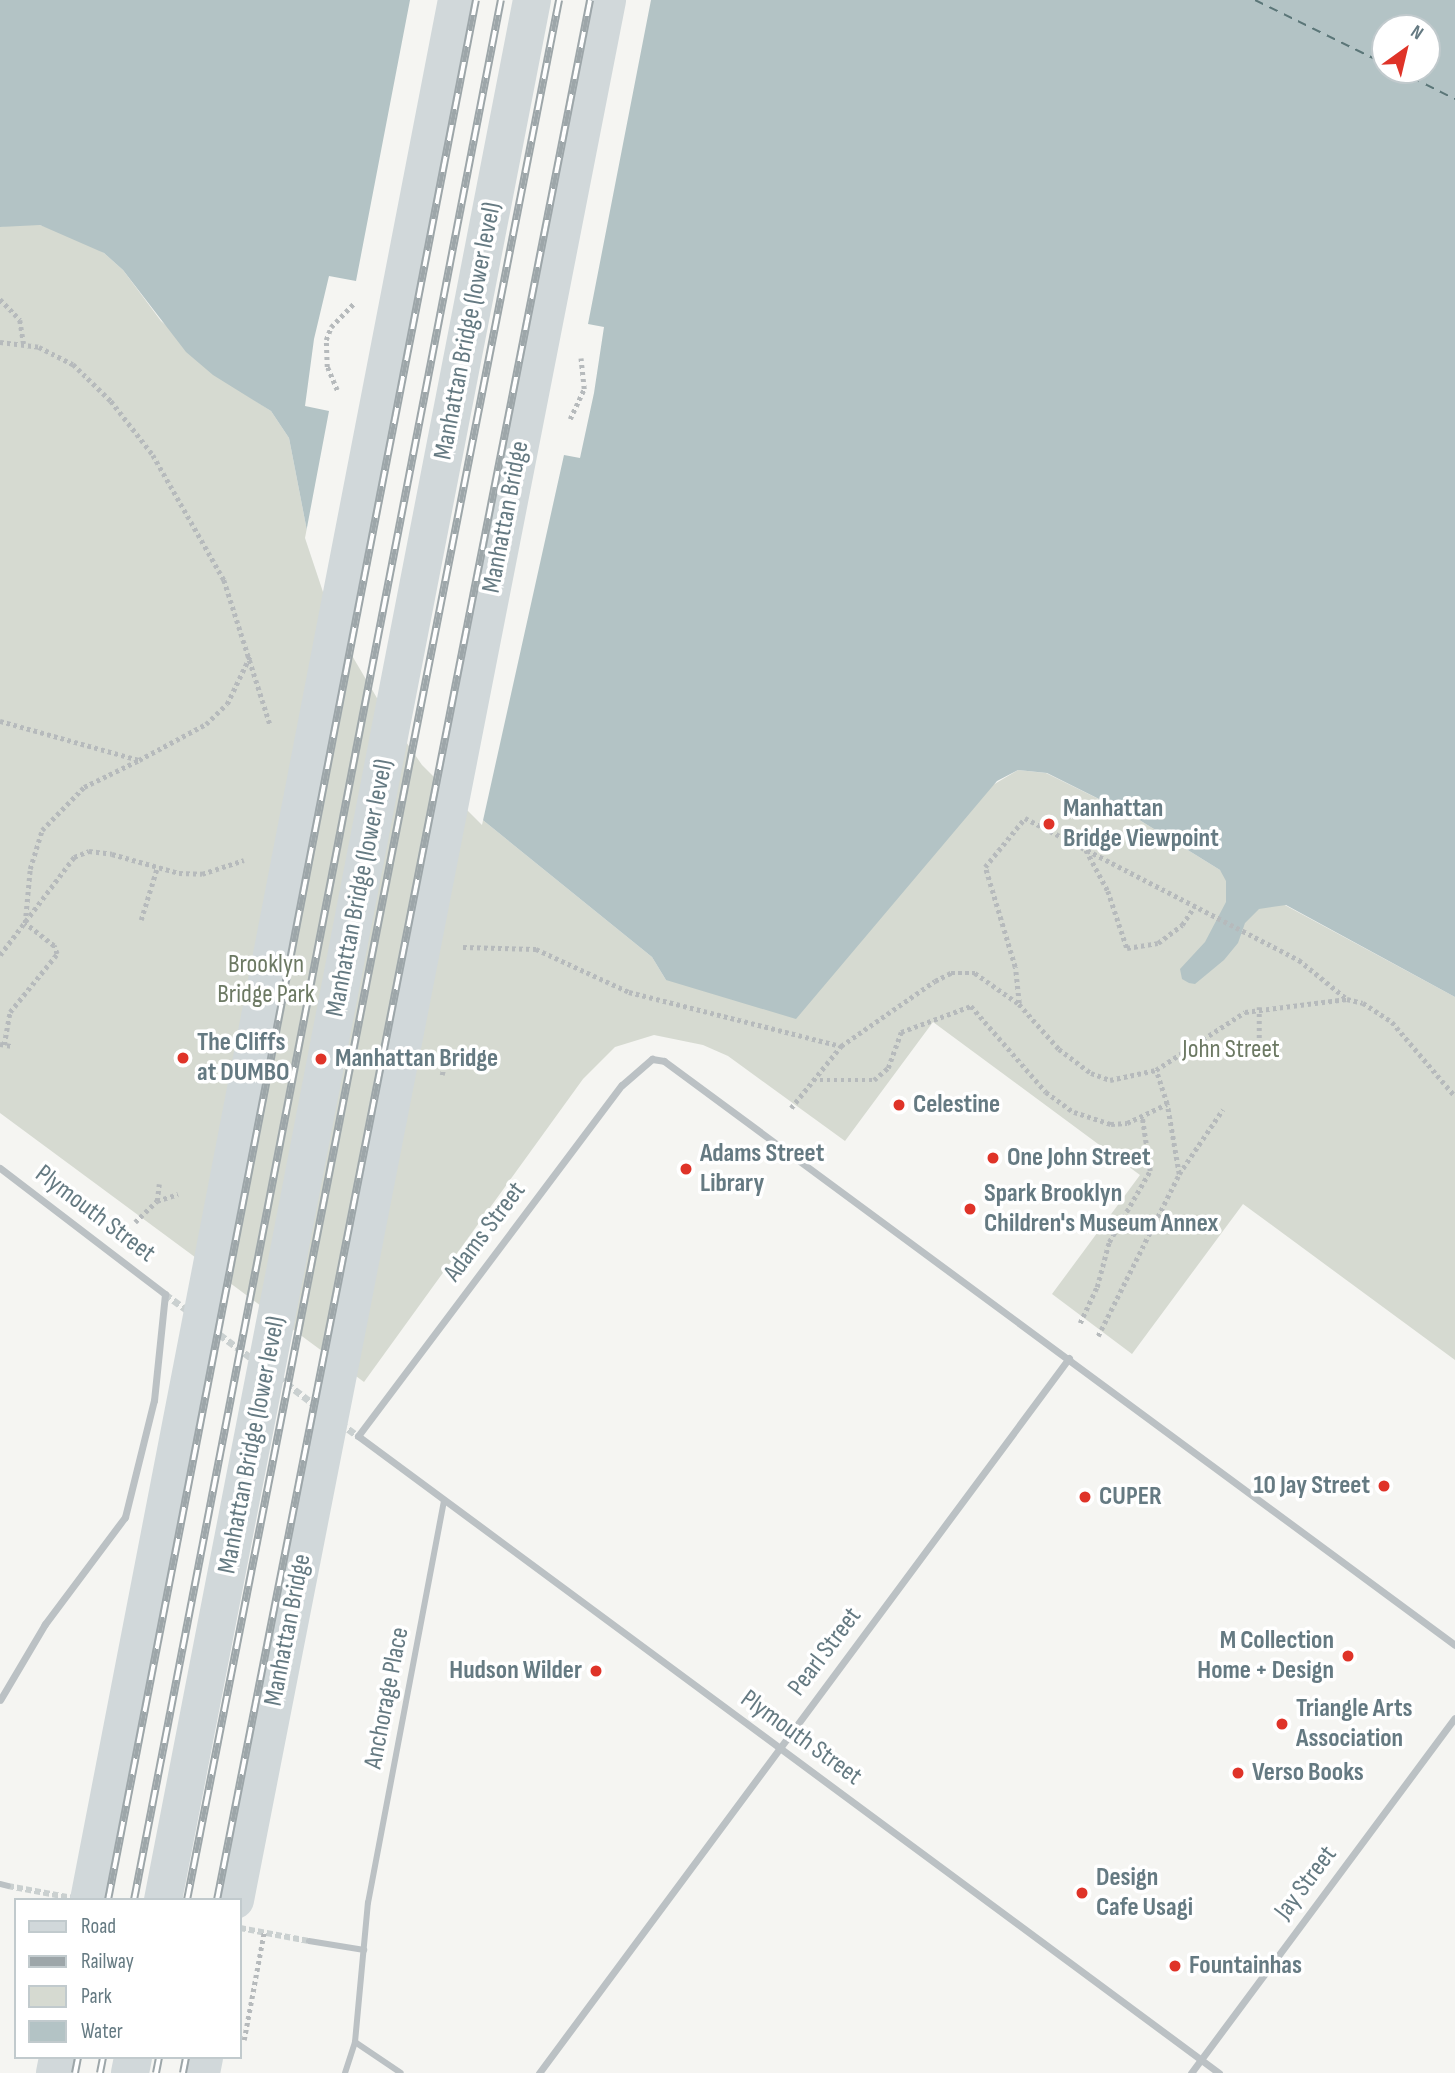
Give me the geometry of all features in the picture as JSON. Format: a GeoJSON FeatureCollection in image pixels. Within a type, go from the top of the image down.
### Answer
{"type":"FeatureCollection","features":[{"type":"Feature","properties":{"kind":"main road"},"geometry":{"type":"LineString","coordinates":[[89,1898],[457,0]]}},
{"type":"Feature","properties":{"kind":"main road","name":"Manhattan Bridge (lower level)"},"geometry":{"type":"LineString","coordinates":[[163,1898],[532,0]]}},
{"type":"Feature","properties":{"kind":"main road","name":"Manhattan Bridge"},"geometry":{"type":"LineString","coordinates":[[235,1898],[607,0]]}},
{"type":"Feature","properties":{"kind":"street","name":"Adams Street"},"geometry":{"type":"LineString","coordinates":[[358,1436],[622,1085],[652,1059],[664,1061],[701,1087],[1069,1358]]}},
{"type":"Feature","properties":{"kind":"street","name":"Plymouth Street"},"geometry":{"type":"LineString","coordinates":[[0,1168],[165,1294],[154,1400],[125,1517],[45,1624],[0,1700]]}},
{"type":"Feature","properties":{"kind":"street"},"geometry":{"type":"LineString","coordinates":[[1069,1358],[1455,1645]]}},
{"type":"Feature","properties":{"kind":"street","name":"Pearl Street"},"geometry":{"type":"LineString","coordinates":[[539,2073],[1069,1358]]}},
{"type":"Feature","properties":{"kind":"street","name":"Plymouth Street"},"geometry":{"type":"LineString","coordinates":[[358,1436],[1219,2073]]}},
{"type":"Feature","properties":{"kind":"street","name":"Anchorage Place"},"geometry":{"type":"LineString","coordinates":[[345,2073],[355,2042],[368,1903],[444,1501]]}},
{"type":"Feature","properties":{"kind":"street","name":"Jay Street"},"geometry":{"type":"LineString","coordinates":[[1191,2073],[1455,1718]]}},
{"type":"Feature","properties":{"kind":"street"},"geometry":{"type":"LineString","coordinates":[[309,1941],[364,1950]]}},
{"type":"Feature","properties":{"kind":"street"},"geometry":{"type":"LineString","coordinates":[[355,2042],[401,2073]]}},
{"type":"Feature","properties":{"kind":"path"},"geometry":{"type":"LineString","coordinates":[[0,299],[20,320],[24,344]]}},
{"type":"Feature","properties":{"kind":"path"},"geometry":{"type":"LineString","coordinates":[[0,342],[24,344],[73,364],[140,437],[174,487],[224,580],[270,724]]}},
{"type":"Feature","properties":{"kind":"path"},"geometry":{"type":"LineString","coordinates":[[25,923],[30,869],[42,830],[84,787],[206,724],[220,711],[239,683],[250,655]]}},
{"type":"Feature","properties":{"kind":"path"},"geometry":{"type":"LineString","coordinates":[[0,721],[139,760]]}},
{"type":"Feature","properties":{"kind":"path"},"geometry":{"type":"LineString","coordinates":[[1019,1004],[1009,947],[988,885],[988,862],[1025,818],[1315,970],[1347,999]]}},
{"type":"Feature","properties":{"kind":"path"},"geometry":{"type":"LineString","coordinates":[[1085,848],[1108,891],[1127,948],[1158,943],[1182,925],[1195,907]]}},
{"type":"Feature","properties":{"kind":"path"},"geometry":{"type":"LineString","coordinates":[[0,955],[25,923],[50,883],[74,856],[89,851],[157,868],[202,874],[244,860]]}},
{"type":"Feature","properties":{"kind":"path"},"geometry":{"type":"LineString","coordinates":[[142,920],[157,868]]}},
{"type":"Feature","properties":{"kind":"path"},"geometry":{"type":"LineString","coordinates":[[11,1046],[2,1044],[9,1012],[57,954],[54,946],[25,923]]}},
{"type":"Feature","properties":{"kind":"path"},"geometry":{"type":"LineString","coordinates":[[458,947],[536,949],[629,992],[841,1046]]}},
{"type":"Feature","properties":{"kind":"path"},"geometry":{"type":"LineString","coordinates":[[791,1108],[841,1046],[951,973],[975,973],[1019,1004],[1059,1049],[1091,1073],[1124,1080],[1156,1070],[1231,1018],[1259,1007],[1347,999],[1363,1003],[1392,1023],[1455,1096]]}},
{"type":"Feature","properties":{"kind":"path"},"geometry":{"type":"LineString","coordinates":[[813,1080],[874,1080],[888,1068],[901,1032],[971,1006],[1059,1103],[1096,1122],[1127,1123],[1167,1104]]}},
{"type":"Feature","properties":{"kind":"path"},"geometry":{"type":"LineString","coordinates":[[1258,1038],[1259,1007]]}},
{"type":"Feature","properties":{"kind":"path"},"geometry":{"type":"LineString","coordinates":[[1156,1070],[1167,1104],[1179,1174]]}},
{"type":"Feature","properties":{"kind":"path"},"geometry":{"type":"LineString","coordinates":[[1098,1336],[1179,1174],[1223,1109]]}},
{"type":"Feature","properties":{"kind":"path"},"geometry":{"type":"LineString","coordinates":[[1080,1323],[1097,1287],[1110,1242],[1150,1171],[1142,1117]]}},
{"type":"Feature","properties":{"kind":"path"},"geometry":{"type":"LineString","coordinates":[[157,1201],[159,1185]]}},
{"type":"Feature","properties":{"kind":"path"},"geometry":{"type":"LineString","coordinates":[[135,1222],[157,1201],[178,1194]]}},
{"type":"Feature","properties":{"kind":"green space","name":"Brooklyn Bridge Park"},"geometry":{"type":"Polygon","coordinates":[[[17,224],[40,225],[75,236],[104,253],[123,270],[161,321],[245,394],[271,411],[289,438],[308,536],[468,808],[652,957],[666,980],[1018,770],[1046,773],[1133,816],[1220,870],[1455,997],[1455,1360],[1243,1204],[1132,1354],[1052,1294],[1140,1175],[933,1022],[845,1141],[728,1056],[703,1045],[654,1035],[615,1047],[583,1079],[364,1382],[0,1113],[0,227],[17,224]]]}},
{"type":"Feature","properties":{"kind":"water"},"geometry":{"type":"Polygon","coordinates":[[[0,0],[1455,0],[1455,997],[1286,905],[1259,909],[1245,923],[1238,943],[1224,960],[1195,984],[1189,983],[1182,979],[1180,969],[1205,942],[1226,902],[1226,881],[1220,870],[1133,816],[1047,773],[1018,770],[997,781],[796,1019],[666,980],[652,957],[468,808],[308,536],[289,438],[271,411],[213,375],[186,352],[123,270],[104,253],[40,225],[0,227],[0,0]]]}},
{"type":"Feature","properties":{"kind":"pier"},"geometry":{"type":"Polygon","coordinates":[[[410,0],[651,0],[588,324],[604,327],[594,393],[580,458],[564,455],[482,825],[422,765],[384,710],[334,625],[305,538],[329,411],[305,406],[314,339],[329,276],[356,281],[410,0]]]}},
{"type":"Feature","properties":{"kind":"ferry route"},"geometry":{"type":"LineString","coordinates":[[1255,0],[1371,57]]}},
{"type":"Feature","properties":{"kind":"ferry route"},"geometry":{"type":"LineString","coordinates":[[1425,84],[1455,99]]}},
{"type":"Feature","properties":{"kind":"tunnel"},"geometry":{"type":"LineString","coordinates":[[165,1294],[190,1312]]}},
{"type":"Feature","properties":{"kind":"tunnel"},"geometry":{"type":"LineString","coordinates":[[211,1328],[254,1360]]}},
{"type":"Feature","properties":{"kind":"tunnel"},"geometry":{"type":"LineString","coordinates":[[278,1377],[319,1408]]}},
{"type":"Feature","properties":{"kind":"tunnel"},"geometry":{"type":"LineString","coordinates":[[340,1423],[358,1436]]}},
{"type":"Feature","properties":{"kind":"tunnel"},"geometry":{"type":"LineString","coordinates":[[8,1886],[73,1898]]}},
{"type":"Feature","properties":{"kind":"tunnel"},"geometry":{"type":"LineString","coordinates":[[242,1928],[309,1941]]}},
{"type":"Feature","properties":{"kind":"railway"},"geometry":{"type":"LineString","coordinates":[[108,1898],[476,0]]}},
{"type":"Feature","properties":{"kind":"railway"},"geometry":{"type":"LineString","coordinates":[[134,1898],[501,0]]}},
{"type":"Feature","properties":{"kind":"railway"},"geometry":{"type":"LineString","coordinates":[[187,1898],[559,0]]}},
{"type":"Feature","properties":{"kind":"railway"},"geometry":{"type":"LineString","coordinates":[[217,1898],[590,0]]}},
{"type":"Feature","properties":{"kind":"railway"},"geometry":{"type":"LineString","coordinates":[[75,2073],[78,2059]]}},
{"type":"Feature","properties":{"kind":"railway"},"geometry":{"type":"LineString","coordinates":[[100,2073],[103,2059]]}},
{"type":"Feature","properties":{"kind":"railway"},"geometry":{"type":"LineString","coordinates":[[156,2073],[159,2059]]}},
{"type":"Feature","properties":{"kind":"railway"},"geometry":{"type":"LineString","coordinates":[[183,2073],[186,2059]]}},
{"type":"Feature","properties":{"kind":"place","name":"Manhattan Bridge Viewpoint"},"geometry":{"type":"Point","coordinates":[1049,824]}},
{"type":"Feature","properties":{"kind":"place","name":"The Cliffs at DUMBO"},"geometry":{"type":"Point","coordinates":[183,1058]}},
{"type":"Feature","properties":{"kind":"place","name":"Manhattan Bridge"},"geometry":{"type":"Point","coordinates":[321,1059]}},
{"type":"Feature","properties":{"kind":"place","name":"Celestine"},"geometry":{"type":"Point","coordinates":[899,1105]}},
{"type":"Feature","properties":{"kind":"place","name":"One John Street"},"geometry":{"type":"Point","coordinates":[993,1158]}},
{"type":"Feature","properties":{"kind":"place","name":"Adams Street Library"},"geometry":{"type":"Point","coordinates":[686,1169]}},
{"type":"Feature","properties":{"kind":"place","name":"Spark Brooklyn Children's Museum Annex"},"geometry":{"type":"Point","coordinates":[970,1209]}},
{"type":"Feature","properties":{"kind":"place","name":"10 Jay Street"},"geometry":{"type":"Point","coordinates":[1384,1486]}},
{"type":"Feature","properties":{"kind":"place","name":"CUPER"},"geometry":{"type":"Point","coordinates":[1085,1497]}},
{"type":"Feature","properties":{"kind":"place","name":"M Collection Home + Design"},"geometry":{"type":"Point","coordinates":[1348,1656]}},
{"type":"Feature","properties":{"kind":"place","name":"Hudson Wilder"},"geometry":{"type":"Point","coordinates":[596,1671]}},
{"type":"Feature","properties":{"kind":"place","name":"Triangle Arts Association"},"geometry":{"type":"Point","coordinates":[1282,1724]}},
{"type":"Feature","properties":{"kind":"place","name":"Verso Books"},"geometry":{"type":"Point","coordinates":[1238,1773]}},
{"type":"Feature","properties":{"kind":"place","name":"Design Cafe Usagi"},"geometry":{"type":"Point","coordinates":[1082,1893]}},
{"type":"Feature","properties":{"kind":"place","name":"Fountainhas"},"geometry":{"type":"Point","coordinates":[1175,1966]}},
{"type":"Feature","properties":{"kind":"park label","name":"John Street"},"geometry":{"type":"Point","coordinates":[1231,1050]}}]}
